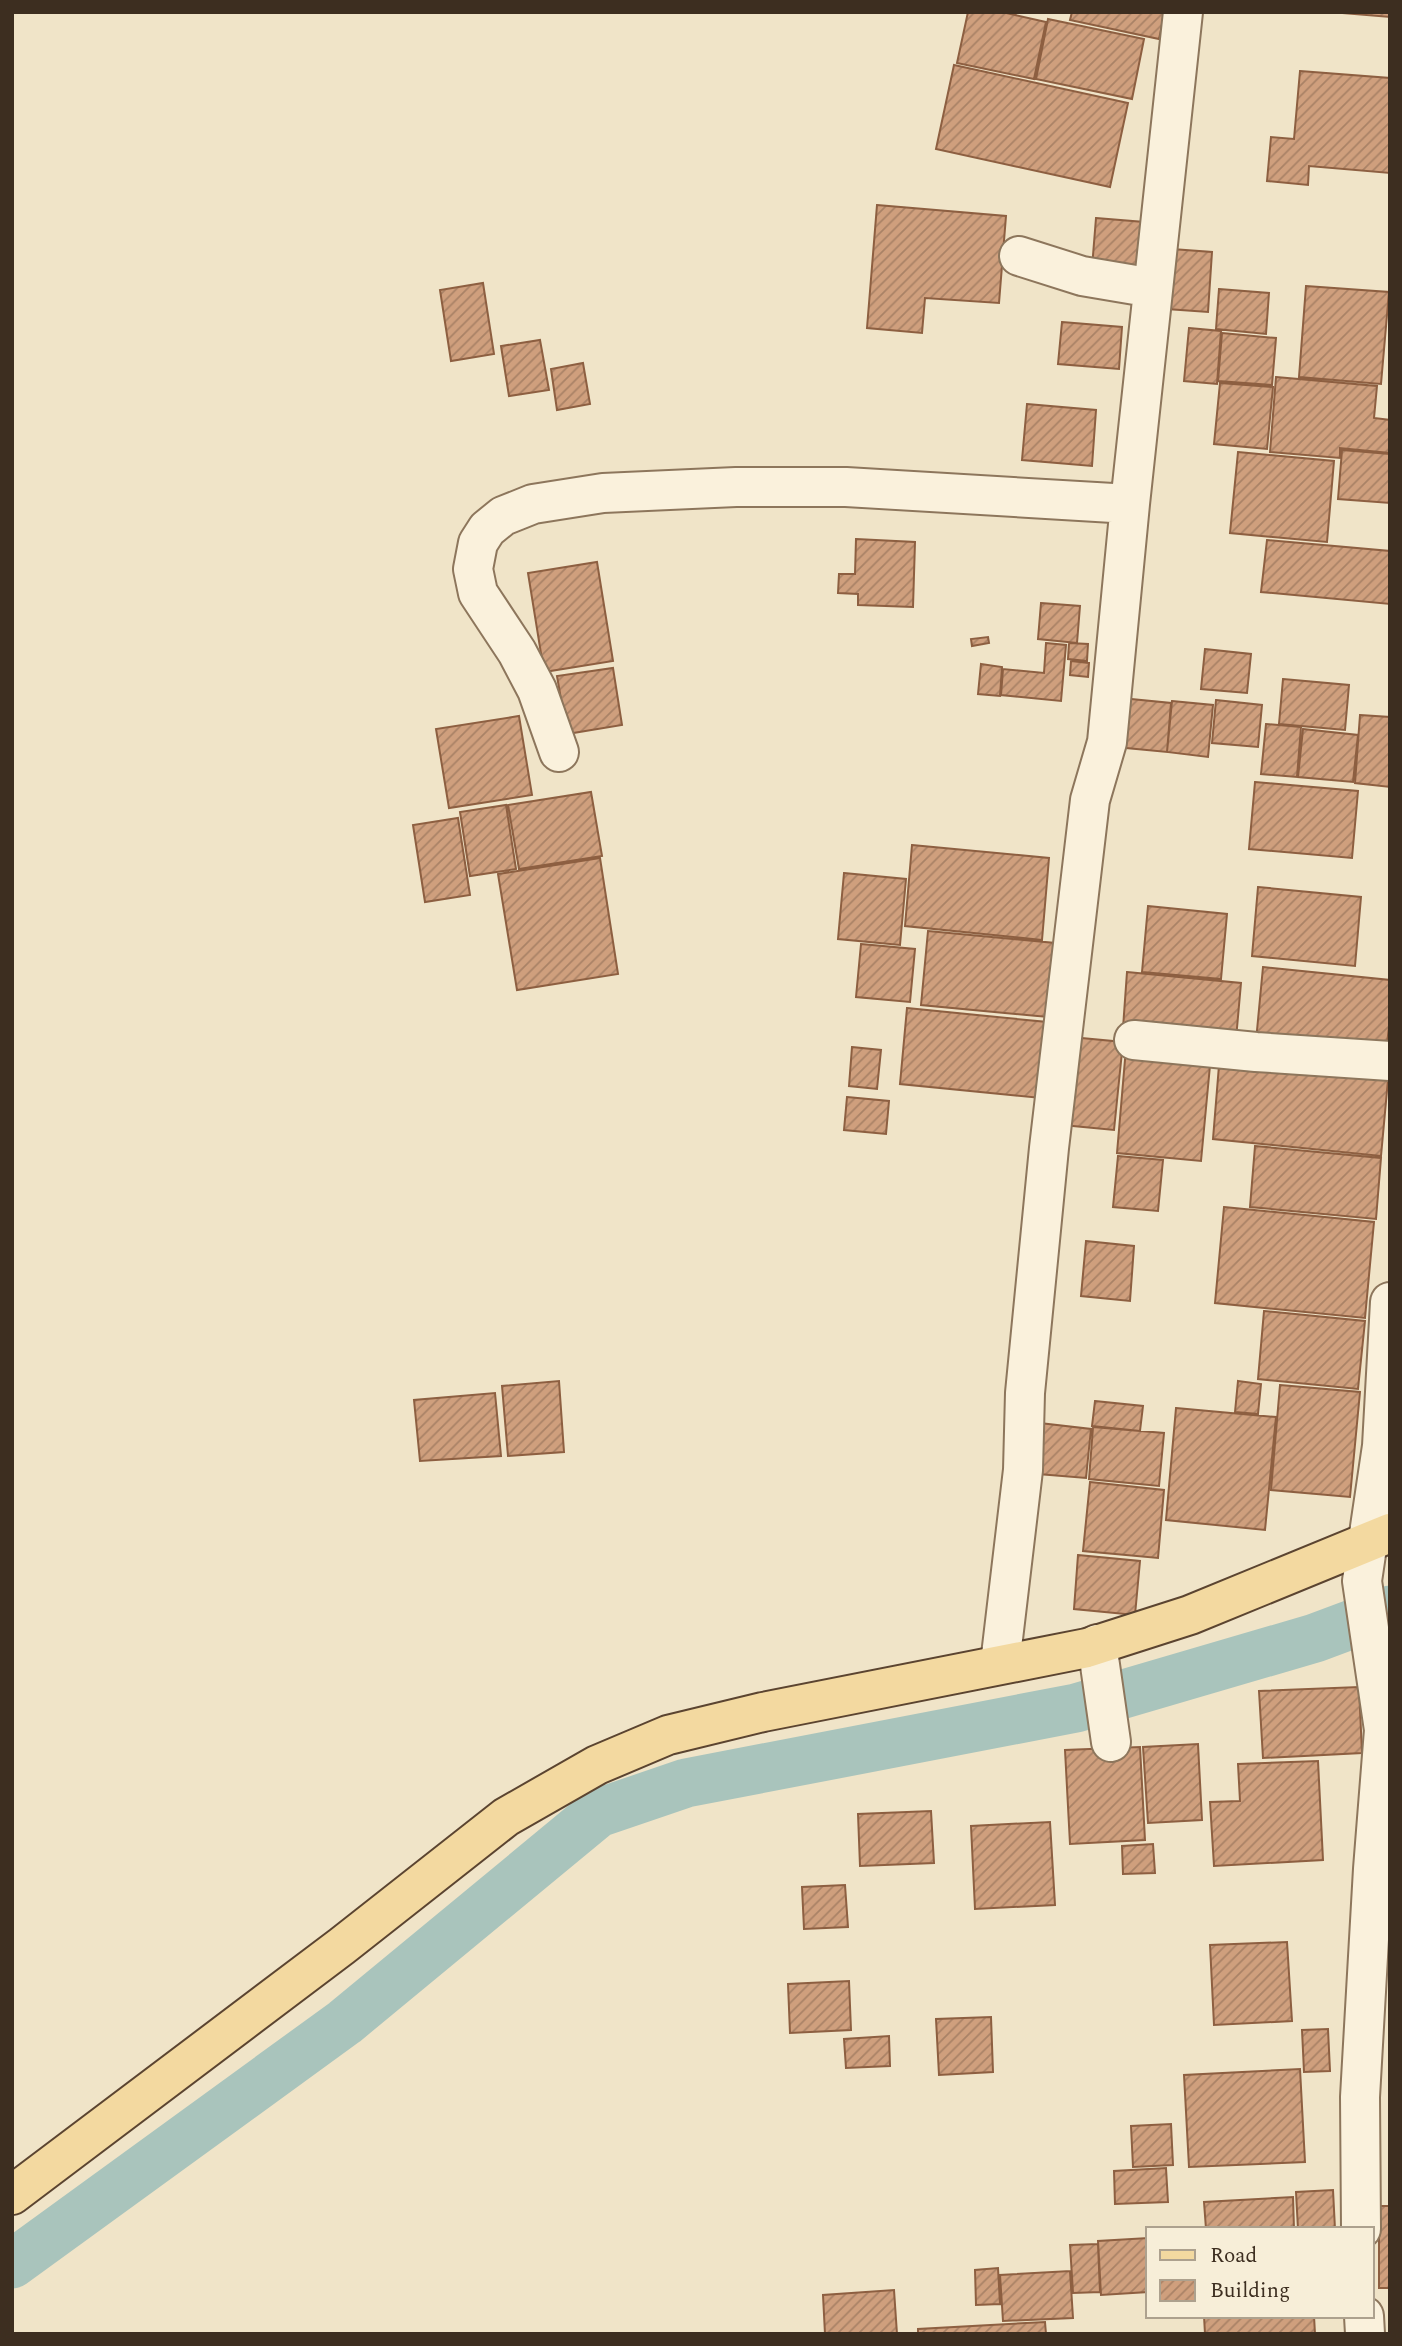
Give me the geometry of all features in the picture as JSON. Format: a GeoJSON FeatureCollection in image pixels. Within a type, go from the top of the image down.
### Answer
{"type":"FeatureCollection","features":[{"type":"Feature","properties":{"kind":"main road"},"geometry":{"type":"LineString","coordinates":[[12,2195],[342,1947],[506,1818],[597,1765],[668,1735],[762,1712],[1000,1664],[1099,1658],[1191,1615],[1379,1537]]}},
{"type":"Feature","properties":{"kind":"street"},"geometry":{"type":"LineString","coordinates":[[1000,1664],[1023,1471],[1025,1392],[1049,1148],[1090,800],[1107,742],[1183,12]]}},
{"type":"Feature","properties":{"kind":"street"},"geometry":{"type":"LineString","coordinates":[[1019,256],[1082,276],[1153,288]]}},
{"type":"Feature","properties":{"kind":"street"},"geometry":{"type":"LineString","coordinates":[[559,751],[537,690],[517,652],[478,593],[473,569],[478,543],[487,529],[503,516],[533,504],[603,493],[736,487],[846,487],[1130,504]]}},
{"type":"Feature","properties":{"kind":"street"},"geometry":{"type":"LineString","coordinates":[[1134,1040],[1390,1061]]}},
{"type":"Feature","properties":{"kind":"street"},"geometry":{"type":"LineString","coordinates":[[1361,2227],[1360,2097],[1384,1730],[1362,1581],[1379,1537],[1390,1302]]}},
{"type":"Feature","properties":{"kind":"street"},"geometry":{"type":"LineString","coordinates":[[1099,1658],[1110,1730]]}},
{"type":"Feature","properties":{"kind":"building"},"geometry":{"type":"Polygon","coordinates":[[[968,12],[1002,12],[1046,22],[1034,79],[957,63],[968,12]]]}},
{"type":"Feature","properties":{"kind":"building"},"geometry":{"type":"Polygon","coordinates":[[[1072,12],[1165,12],[1159,39],[1070,20],[1072,12]]]}},
{"type":"Feature","properties":{"kind":"building"},"geometry":{"type":"Polygon","coordinates":[[[1330,12],[1390,12],[1390,17],[1330,12]]]}},
{"type":"Feature","properties":{"kind":"building"},"geometry":{"type":"Polygon","coordinates":[[[1048,19],[1144,39],[1132,99],[1036,79],[1048,19]]]}},
{"type":"Feature","properties":{"kind":"building"},"geometry":{"type":"Polygon","coordinates":[[[954,65],[1128,103],[1110,187],[936,149],[954,65]]]}},
{"type":"Feature","properties":{"kind":"building"},"geometry":{"type":"Polygon","coordinates":[[[1300,71],[1390,78],[1390,173],[1309,166],[1308,185],[1267,181],[1271,137],[1294,139],[1300,71]]]}},
{"type":"Feature","properties":{"kind":"building"},"geometry":{"type":"Polygon","coordinates":[[[877,205],[1006,216],[999,303],[925,298],[922,333],[867,328],[877,205]]]}},
{"type":"Feature","properties":{"kind":"building"},"geometry":{"type":"Polygon","coordinates":[[[1096,218],[1144,222],[1140,272],[1092,268],[1096,218]]]}},
{"type":"Feature","properties":{"kind":"building"},"geometry":{"type":"Polygon","coordinates":[[[1172,249],[1212,252],[1208,312],[1167,309],[1172,249]]]}},
{"type":"Feature","properties":{"kind":"building"},"geometry":{"type":"Polygon","coordinates":[[[483,283],[494,354],[451,361],[440,290],[483,283]]]}},
{"type":"Feature","properties":{"kind":"building"},"geometry":{"type":"Polygon","coordinates":[[[1306,286],[1389,292],[1381,384],[1299,377],[1306,286]]]}},
{"type":"Feature","properties":{"kind":"building"},"geometry":{"type":"Polygon","coordinates":[[[1219,289],[1269,293],[1266,334],[1216,329],[1219,289]]]}},
{"type":"Feature","properties":{"kind":"building"},"geometry":{"type":"Polygon","coordinates":[[[1062,322],[1122,327],[1119,369],[1058,364],[1062,322]]]}},
{"type":"Feature","properties":{"kind":"building"},"geometry":{"type":"Polygon","coordinates":[[[1189,328],[1221,331],[1217,384],[1184,381],[1189,328]]]}},
{"type":"Feature","properties":{"kind":"building"},"geometry":{"type":"Polygon","coordinates":[[[1222,333],[1276,338],[1272,385],[1218,381],[1222,333]]]}},
{"type":"Feature","properties":{"kind":"building"},"geometry":{"type":"Polygon","coordinates":[[[540,340],[549,390],[509,396],[501,346],[540,340]]]}},
{"type":"Feature","properties":{"kind":"building"},"geometry":{"type":"Polygon","coordinates":[[[583,363],[590,404],[557,410],[551,369],[583,363]]]}},
{"type":"Feature","properties":{"kind":"building"},"geometry":{"type":"Polygon","coordinates":[[[1276,377],[1377,386],[1374,418],[1390,420],[1390,453],[1340,448],[1340,458],[1270,452],[1276,377]]]}},
{"type":"Feature","properties":{"kind":"building"},"geometry":{"type":"Polygon","coordinates":[[[1220,383],[1273,387],[1267,449],[1214,444],[1220,383]]]}},
{"type":"Feature","properties":{"kind":"building"},"geometry":{"type":"Polygon","coordinates":[[[1027,404],[1096,410],[1092,466],[1022,460],[1027,404]]]}},
{"type":"Feature","properties":{"kind":"building"},"geometry":{"type":"Polygon","coordinates":[[[1342,450],[1390,454],[1390,503],[1338,499],[1342,450]]]}},
{"type":"Feature","properties":{"kind":"building"},"geometry":{"type":"Polygon","coordinates":[[[1238,452],[1334,461],[1327,542],[1230,533],[1238,452]]]}},
{"type":"Feature","properties":{"kind":"building"},"geometry":{"type":"Polygon","coordinates":[[[856,539],[915,542],[913,607],[858,605],[858,594],[838,593],[839,574],[855,574],[856,539]]]}},
{"type":"Feature","properties":{"kind":"building"},"geometry":{"type":"Polygon","coordinates":[[[1267,540],[1390,551],[1390,604],[1261,592],[1267,540]]]}},
{"type":"Feature","properties":{"kind":"building"},"geometry":{"type":"Polygon","coordinates":[[[597,562],[613,661],[544,672],[528,573],[597,562]]]}},
{"type":"Feature","properties":{"kind":"building"},"geometry":{"type":"Polygon","coordinates":[[[1041,603],[1080,606],[1077,643],[1038,639],[1041,603]]]}},
{"type":"Feature","properties":{"kind":"building"},"geometry":{"type":"Polygon","coordinates":[[[988,637],[989,643],[972,646],[971,639],[988,637]]]}},
{"type":"Feature","properties":{"kind":"building"},"geometry":{"type":"Polygon","coordinates":[[[1046,643],[1066,645],[1061,701],[1001,695],[1003,669],[1044,673],[1046,643]]]}},
{"type":"Feature","properties":{"kind":"building"},"geometry":{"type":"Polygon","coordinates":[[[1069,643],[1088,644],[1087,661],[1068,659],[1069,643]]]}},
{"type":"Feature","properties":{"kind":"building"},"geometry":{"type":"Polygon","coordinates":[[[1205,649],[1251,654],[1247,693],[1201,689],[1205,649]]]}},
{"type":"Feature","properties":{"kind":"building"},"geometry":{"type":"Polygon","coordinates":[[[1071,661],[1089,663],[1088,677],[1070,675],[1071,661]]]}},
{"type":"Feature","properties":{"kind":"building"},"geometry":{"type":"Polygon","coordinates":[[[981,664],[1002,667],[1000,696],[978,694],[981,664]]]}},
{"type":"Feature","properties":{"kind":"building"},"geometry":{"type":"Polygon","coordinates":[[[613,668],[622,725],[567,734],[557,676],[613,668]]]}},
{"type":"Feature","properties":{"kind":"building"},"geometry":{"type":"Polygon","coordinates":[[[1283,679],[1349,685],[1345,730],[1279,724],[1283,679]]]}},
{"type":"Feature","properties":{"kind":"building"},"geometry":{"type":"Polygon","coordinates":[[[1121,698],[1171,703],[1167,752],[1116,747],[1121,698]]]}},
{"type":"Feature","properties":{"kind":"building"},"geometry":{"type":"Polygon","coordinates":[[[1216,700],[1262,705],[1258,747],[1212,743],[1216,700]]]}},
{"type":"Feature","properties":{"kind":"building"},"geometry":{"type":"Polygon","coordinates":[[[1172,701],[1213,705],[1208,757],[1167,752],[1172,701]]]}},
{"type":"Feature","properties":{"kind":"building"},"geometry":{"type":"Polygon","coordinates":[[[1360,715],[1390,717],[1390,787],[1355,783],[1360,715]]]}},
{"type":"Feature","properties":{"kind":"building"},"geometry":{"type":"Polygon","coordinates":[[[519,716],[532,795],[449,808],[436,729],[519,716]]]}},
{"type":"Feature","properties":{"kind":"building"},"geometry":{"type":"Polygon","coordinates":[[[1266,724],[1301,727],[1297,777],[1261,774],[1266,724]]]}},
{"type":"Feature","properties":{"kind":"building"},"geometry":{"type":"Polygon","coordinates":[[[1303,729],[1358,735],[1353,782],[1298,777],[1303,729]]]}},
{"type":"Feature","properties":{"kind":"building"},"geometry":{"type":"Polygon","coordinates":[[[1255,782],[1358,791],[1352,858],[1249,849],[1255,782]]]}},
{"type":"Feature","properties":{"kind":"building"},"geometry":{"type":"Polygon","coordinates":[[[591,792],[602,856],[519,869],[508,805],[591,792]]]}},
{"type":"Feature","properties":{"kind":"building"},"geometry":{"type":"Polygon","coordinates":[[[506,805],[516,869],[470,876],[460,812],[506,805]]]}},
{"type":"Feature","properties":{"kind":"building"},"geometry":{"type":"Polygon","coordinates":[[[458,818],[470,895],[425,902],[413,825],[458,818]]]}},
{"type":"Feature","properties":{"kind":"building"},"geometry":{"type":"Polygon","coordinates":[[[912,845],[1049,858],[1042,940],[905,926],[912,845]]]}},
{"type":"Feature","properties":{"kind":"building"},"geometry":{"type":"Polygon","coordinates":[[[600,858],[618,974],[517,990],[498,874],[600,858]]]}},
{"type":"Feature","properties":{"kind":"building"},"geometry":{"type":"Polygon","coordinates":[[[844,873],[906,879],[900,945],[838,939],[844,873]]]}},
{"type":"Feature","properties":{"kind":"building"},"geometry":{"type":"Polygon","coordinates":[[[1258,887],[1361,897],[1355,966],[1252,956],[1258,887]]]}},
{"type":"Feature","properties":{"kind":"building"},"geometry":{"type":"Polygon","coordinates":[[[1148,906],[1227,914],[1221,979],[1142,972],[1148,906]]]}},
{"type":"Feature","properties":{"kind":"building"},"geometry":{"type":"Polygon","coordinates":[[[928,931],[1055,943],[1048,1017],[921,1005],[928,931]]]}},
{"type":"Feature","properties":{"kind":"building"},"geometry":{"type":"Polygon","coordinates":[[[861,944],[915,949],[910,1002],[856,997],[861,944]]]}},
{"type":"Feature","properties":{"kind":"building"},"geometry":{"type":"Polygon","coordinates":[[[1263,967],[1390,980],[1386,1053],[1256,1041],[1263,967]]]}},
{"type":"Feature","properties":{"kind":"building"},"geometry":{"type":"Polygon","coordinates":[[[1127,972],[1241,983],[1236,1039],[1123,1028],[1127,972]]]}},
{"type":"Feature","properties":{"kind":"building"},"geometry":{"type":"Polygon","coordinates":[[[907,1008],[1047,1022],[1041,1098],[900,1084],[907,1008]]]}},
{"type":"Feature","properties":{"kind":"building"},"geometry":{"type":"Polygon","coordinates":[[[1071,1037],[1123,1042],[1114,1130],[1063,1125],[1071,1037]]]}},
{"type":"Feature","properties":{"kind":"building"},"geometry":{"type":"Polygon","coordinates":[[[852,1047],[881,1050],[877,1089],[849,1086],[852,1047]]]}},
{"type":"Feature","properties":{"kind":"building"},"geometry":{"type":"Polygon","coordinates":[[[1126,1048],[1211,1055],[1201,1161],[1117,1153],[1126,1048]]]}},
{"type":"Feature","properties":{"kind":"building"},"geometry":{"type":"Polygon","coordinates":[[[1220,1053],[1389,1069],[1381,1156],[1213,1139],[1220,1053]]]}},
{"type":"Feature","properties":{"kind":"building"},"geometry":{"type":"Polygon","coordinates":[[[847,1097],[889,1101],[886,1134],[844,1130],[847,1097]]]}},
{"type":"Feature","properties":{"kind":"building"},"geometry":{"type":"Polygon","coordinates":[[[1255,1146],[1381,1158],[1376,1219],[1250,1207],[1255,1146]]]}},
{"type":"Feature","properties":{"kind":"building"},"geometry":{"type":"Polygon","coordinates":[[[1118,1156],[1163,1160],[1158,1211],[1113,1207],[1118,1156]]]}},
{"type":"Feature","properties":{"kind":"building"},"geometry":{"type":"Polygon","coordinates":[[[1224,1207],[1374,1222],[1365,1318],[1215,1303],[1224,1207]]]}},
{"type":"Feature","properties":{"kind":"building"},"geometry":{"type":"Polygon","coordinates":[[[1086,1241],[1134,1246],[1130,1301],[1081,1296],[1086,1241]]]}},
{"type":"Feature","properties":{"kind":"building"},"geometry":{"type":"Polygon","coordinates":[[[1264,1311],[1365,1321],[1358,1389],[1258,1379],[1264,1311]]]}},
{"type":"Feature","properties":{"kind":"building"},"geometry":{"type":"Polygon","coordinates":[[[559,1381],[564,1452],[508,1456],[502,1386],[559,1381]]]}},
{"type":"Feature","properties":{"kind":"building"},"geometry":{"type":"Polygon","coordinates":[[[1238,1381],[1261,1384],[1258,1414],[1235,1412],[1238,1381]]]}},
{"type":"Feature","properties":{"kind":"building"},"geometry":{"type":"Polygon","coordinates":[[[1280,1385],[1360,1392],[1350,1497],[1271,1490],[1280,1385]]]}},
{"type":"Feature","properties":{"kind":"building"},"geometry":{"type":"Polygon","coordinates":[[[495,1393],[501,1456],[420,1461],[414,1400],[495,1393]]]}},
{"type":"Feature","properties":{"kind":"building"},"geometry":{"type":"Polygon","coordinates":[[[1095,1401],[1143,1406],[1140,1431],[1092,1426],[1095,1401]]]}},
{"type":"Feature","properties":{"kind":"building"},"geometry":{"type":"Polygon","coordinates":[[[1176,1408],[1276,1417],[1265,1530],[1166,1520],[1176,1408]]]}},
{"type":"Feature","properties":{"kind":"building"},"geometry":{"type":"Polygon","coordinates":[[[1031,1422],[1091,1429],[1086,1478],[1026,1473],[1031,1422]]]}},
{"type":"Feature","properties":{"kind":"building"},"geometry":{"type":"Polygon","coordinates":[[[1093,1427],[1164,1433],[1159,1486],[1089,1479],[1093,1427]]]}},
{"type":"Feature","properties":{"kind":"building"},"geometry":{"type":"Polygon","coordinates":[[[1090,1482],[1164,1490],[1158,1558],[1083,1551],[1090,1482]]]}},
{"type":"Feature","properties":{"kind":"building"},"geometry":{"type":"Polygon","coordinates":[[[1078,1555],[1140,1561],[1135,1615],[1074,1609],[1078,1555]]]}},
{"type":"Feature","properties":{"kind":"building"},"geometry":{"type":"Polygon","coordinates":[[[1359,1687],[1362,1753],[1263,1758],[1259,1691],[1359,1687]]]}},
{"type":"Feature","properties":{"kind":"building"},"geometry":{"type":"Polygon","coordinates":[[[1198,1744],[1202,1820],[1148,1823],[1143,1747],[1198,1744]]]}},
{"type":"Feature","properties":{"kind":"building"},"geometry":{"type":"Polygon","coordinates":[[[1140,1747],[1145,1840],[1070,1844],[1065,1750],[1140,1747]]]}},
{"type":"Feature","properties":{"kind":"building"},"geometry":{"type":"Polygon","coordinates":[[[1318,1761],[1323,1860],[1214,1866],[1210,1802],[1240,1801],[1238,1764],[1318,1761]]]}},
{"type":"Feature","properties":{"kind":"building"},"geometry":{"type":"Polygon","coordinates":[[[931,1811],[934,1863],[860,1866],[858,1814],[931,1811]]]}},
{"type":"Feature","properties":{"kind":"building"},"geometry":{"type":"Polygon","coordinates":[[[1050,1822],[1055,1905],[975,1909],[971,1826],[1050,1822]]]}},
{"type":"Feature","properties":{"kind":"building"},"geometry":{"type":"Polygon","coordinates":[[[1153,1844],[1155,1873],[1123,1874],[1122,1846],[1153,1844]]]}},
{"type":"Feature","properties":{"kind":"building"},"geometry":{"type":"Polygon","coordinates":[[[845,1885],[848,1927],[804,1929],[802,1887],[845,1885]]]}},
{"type":"Feature","properties":{"kind":"building"},"geometry":{"type":"Polygon","coordinates":[[[1287,1942],[1292,2021],[1214,2025],[1210,1945],[1287,1942]]]}},
{"type":"Feature","properties":{"kind":"building"},"geometry":{"type":"Polygon","coordinates":[[[849,1981],[851,2030],[790,2033],[788,1984],[849,1981]]]}},
{"type":"Feature","properties":{"kind":"building"},"geometry":{"type":"Polygon","coordinates":[[[991,2017],[993,2072],[939,2075],[936,2019],[991,2017]]]}},
{"type":"Feature","properties":{"kind":"building"},"geometry":{"type":"Polygon","coordinates":[[[1328,2029],[1330,2071],[1304,2072],[1302,2030],[1328,2029]]]}},
{"type":"Feature","properties":{"kind":"building"},"geometry":{"type":"Polygon","coordinates":[[[889,2036],[890,2066],[846,2068],[844,2039],[889,2036]]]}},
{"type":"Feature","properties":{"kind":"building"},"geometry":{"type":"Polygon","coordinates":[[[1300,2069],[1305,2162],[1189,2167],[1184,2075],[1300,2069]]]}},
{"type":"Feature","properties":{"kind":"building"},"geometry":{"type":"Polygon","coordinates":[[[1171,2124],[1173,2165],[1133,2167],[1131,2126],[1171,2124]]]}},
{"type":"Feature","properties":{"kind":"building"},"geometry":{"type":"Polygon","coordinates":[[[1166,2168],[1168,2202],[1115,2204],[1114,2171],[1166,2168]]]}},
{"type":"Feature","properties":{"kind":"building"},"geometry":{"type":"Polygon","coordinates":[[[1333,2190],[1335,2227],[1298,2227],[1296,2192],[1333,2190]]]}},
{"type":"Feature","properties":{"kind":"building"},"geometry":{"type":"Polygon","coordinates":[[[1293,2197],[1294,2227],[1206,2227],[1204,2202],[1293,2197]]]}},
{"type":"Feature","properties":{"kind":"building"},"geometry":{"type":"Polygon","coordinates":[[[1379,2206],[1390,2206],[1390,2288],[1379,2288],[1379,2206]]]}},
{"type":"Feature","properties":{"kind":"building"},"geometry":{"type":"Polygon","coordinates":[[[1146,2238],[1146,2292],[1101,2295],[1098,2241],[1146,2238]]]}},
{"type":"Feature","properties":{"kind":"building"},"geometry":{"type":"Polygon","coordinates":[[[1098,2244],[1100,2292],[1073,2293],[1070,2245],[1098,2244]]]}},
{"type":"Feature","properties":{"kind":"building"},"geometry":{"type":"Polygon","coordinates":[[[998,2268],[1000,2304],[976,2305],[975,2270],[998,2268]]]}},
{"type":"Feature","properties":{"kind":"building"},"geometry":{"type":"Polygon","coordinates":[[[1070,2271],[1073,2318],[1003,2321],[1000,2275],[1070,2271]]]}},
{"type":"Feature","properties":{"kind":"building"},"geometry":{"type":"Polygon","coordinates":[[[894,2290],[897,2334],[825,2334],[823,2295],[894,2290]]]}},
{"type":"Feature","properties":{"kind":"building"},"geometry":{"type":"Polygon","coordinates":[[[1204,2318],[1314,2318],[1315,2334],[1205,2334],[1204,2318]]]}},
{"type":"Feature","properties":{"kind":"building"},"geometry":{"type":"Polygon","coordinates":[[[1045,2322],[1046,2334],[918,2334],[918,2329],[1045,2322]]]}},
{"type":"Feature","properties":{"kind":"waterway"},"geometry":{"type":"LineString","coordinates":[[12,2264],[345,2022],[598,1813],[686,1783],[1076,1708],[1315,1638],[1390,1610]]}}]}
